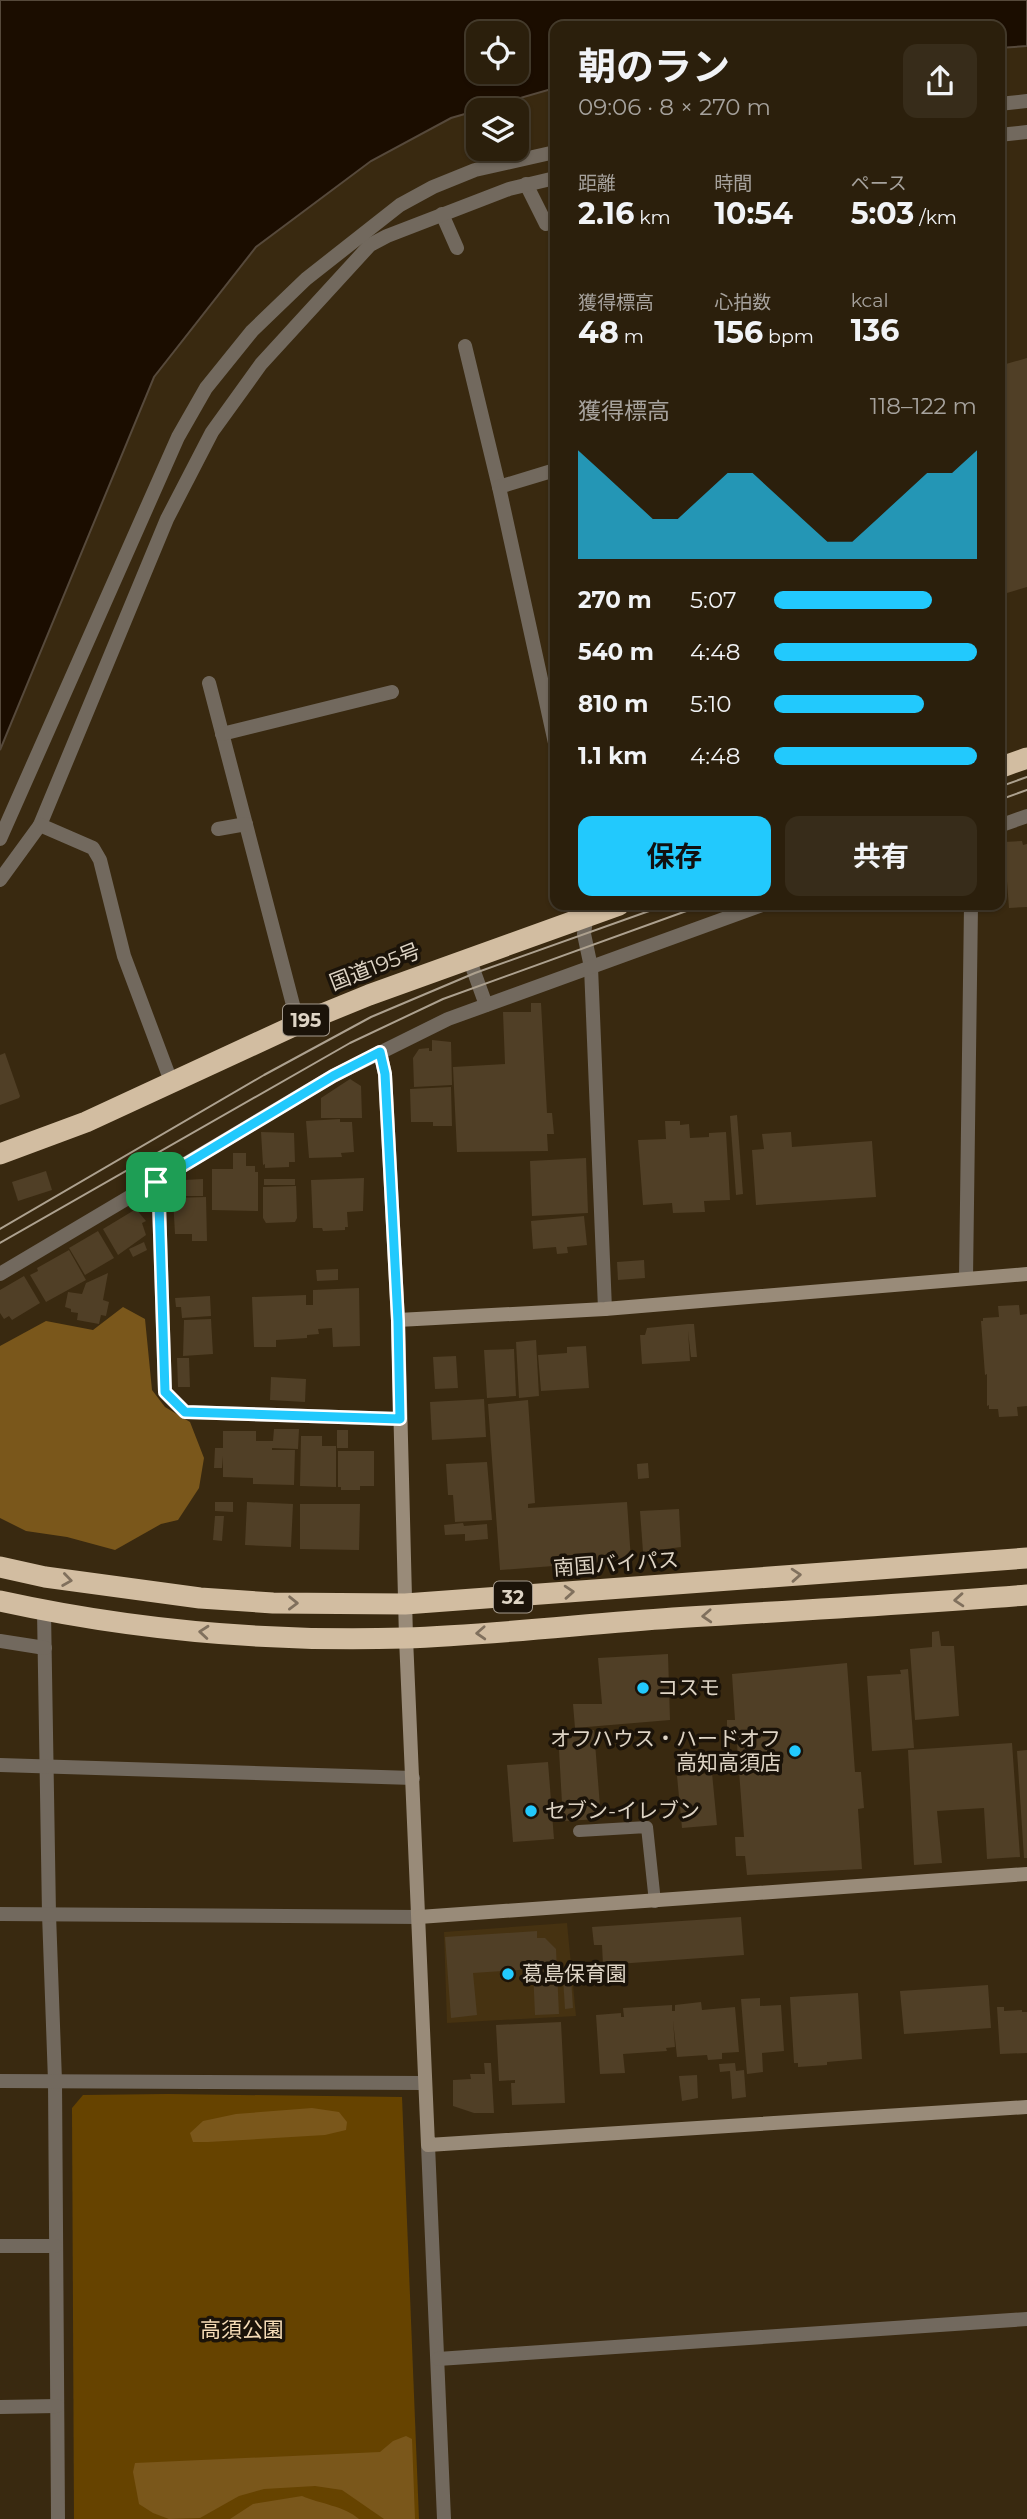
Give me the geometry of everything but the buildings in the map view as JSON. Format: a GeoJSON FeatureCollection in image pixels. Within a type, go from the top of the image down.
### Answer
{"type":"FeatureCollection","features":[{"type":"Feature","properties":{"kind":"highway"},"geometry":{"type":"LineString","coordinates":[[1005,766],[1027,758]]}},
{"type":"Feature","properties":{"kind":"highway","name":"国道195号"},"geometry":{"type":"LineString","coordinates":[[0,1154],[86,1122],[298,1024],[587,911]]}},
{"type":"Feature","properties":{"kind":"highway","name":"南国バイパス"},"geometry":{"type":"LineString","coordinates":[[0,1567],[58,1579],[200,1598],[405,1604],[1027,1558]]}},
{"type":"Feature","properties":{"kind":"highway","name":"32"},"geometry":{"type":"LineString","coordinates":[[0,1601],[44,1611],[198,1632],[275,1637],[406,1638],[1027,1595]]}},
{"type":"Feature","properties":{"kind":"street"},"geometry":{"type":"LineString","coordinates":[[1005,103],[1027,101]]}},
{"type":"Feature","properties":{"kind":"street"},"geometry":{"type":"LineString","coordinates":[[1005,134],[1027,132]]}},
{"type":"Feature","properties":{"kind":"street"},"geometry":{"type":"LineString","coordinates":[[0,839],[178,437],[206,388],[276,306],[359,246],[400,205],[433,187],[475,170],[550,153]]}},
{"type":"Feature","properties":{"kind":"street"},"geometry":{"type":"LineString","coordinates":[[0,880],[40,825],[167,519],[212,432],[261,364],[310,314],[359,246],[526,184],[550,179]]}},
{"type":"Feature","properties":{"kind":"street"},"geometry":{"type":"LineString","coordinates":[[526,184],[546,224]]}},
{"type":"Feature","properties":{"kind":"street"},"geometry":{"type":"LineString","coordinates":[[442,214],[457,248]]}},
{"type":"Feature","properties":{"kind":"street"},"geometry":{"type":"LineString","coordinates":[[465,346],[550,720]]}},
{"type":"Feature","properties":{"kind":"street"},"geometry":{"type":"LineString","coordinates":[[499,487],[550,472]]}},
{"type":"Feature","properties":{"kind":"street"},"geometry":{"type":"LineString","coordinates":[[209,683],[298,1024]]}},
{"type":"Feature","properties":{"kind":"street"},"geometry":{"type":"LineString","coordinates":[[222,734],[392,692]]}},
{"type":"Feature","properties":{"kind":"street"},"geometry":{"type":"LineString","coordinates":[[1005,824],[1027,816]]}},
{"type":"Feature","properties":{"kind":"street"},"geometry":{"type":"LineString","coordinates":[[218,829],[246,824]]}},
{"type":"Feature","properties":{"kind":"street"},"geometry":{"type":"LineString","coordinates":[[40,825],[93,848],[97,854],[124,956],[172,1084]]}},
{"type":"Feature","properties":{"kind":"street"},"geometry":{"type":"LineString","coordinates":[[0,1273],[333,1076],[448,1019],[748,910]]}},
{"type":"Feature","properties":{"kind":"street"},"geometry":{"type":"LineString","coordinates":[[966,1278],[971,910]]}},
{"type":"Feature","properties":{"kind":"street"},"geometry":{"type":"LineString","coordinates":[[587,911],[584,934],[591,967],[605,1309]]}},
{"type":"Feature","properties":{"kind":"street"},"geometry":{"type":"LineString","coordinates":[[469,958],[486,1005]]}},
{"type":"Feature","properties":{"kind":"street"},"geometry":{"type":"LineString","coordinates":[[380,1052],[385,1074],[398,1321],[406,1638],[444,2519]]}},
{"type":"Feature","properties":{"kind":"street"},"geometry":{"type":"LineString","coordinates":[[156,1182],[165,1392],[185,1412],[400,1419]]}},
{"type":"Feature","properties":{"kind":"street"},"geometry":{"type":"LineString","coordinates":[[398,1321],[605,1309],[1027,1274]]}},
{"type":"Feature","properties":{"kind":"street"},"geometry":{"type":"LineString","coordinates":[[44,1611],[55,2081],[58,2519]]}},
{"type":"Feature","properties":{"kind":"street"},"geometry":{"type":"LineString","coordinates":[[0,1641],[45,1648]]}},
{"type":"Feature","properties":{"kind":"street"},"geometry":{"type":"LineString","coordinates":[[0,1765],[413,1778]]}},
{"type":"Feature","properties":{"kind":"street"},"geometry":{"type":"LineString","coordinates":[[0,1914],[419,1917],[1027,1874]]}},
{"type":"Feature","properties":{"kind":"street"},"geometry":{"type":"LineString","coordinates":[[0,2081],[425,2083]]}},
{"type":"Feature","properties":{"kind":"street"},"geometry":{"type":"LineString","coordinates":[[428,2145],[1027,2107]]}},
{"type":"Feature","properties":{"kind":"street"},"geometry":{"type":"LineString","coordinates":[[0,2246],[55,2246]]}},
{"type":"Feature","properties":{"kind":"street"},"geometry":{"type":"LineString","coordinates":[[438,2359],[1027,2319]]}},
{"type":"Feature","properties":{"kind":"street"},"geometry":{"type":"LineString","coordinates":[[0,2407],[57,2406]]}},
{"type":"Feature","properties":{"kind":"lane"},"geometry":{"type":"LineString","coordinates":[[579,1830],[647,1827],[655,1902]]}},
{"type":"Feature","properties":{"kind":"shaded area"},"geometry":{"type":"Polygon","coordinates":[[[0,0],[1027,0],[1027,46],[1005,48],[1005,21],[550,21],[550,89],[520,98],[466,98],[466,114],[451,118],[371,161],[256,247],[154,377],[0,750],[0,0]]]}},
{"type":"Feature","properties":{"kind":"shaded area"},"geometry":{"type":"Polygon","coordinates":[[[123,1307],[145,1319],[152,1390],[165,1407],[190,1422],[204,1458],[199,1488],[178,1520],[161,1524],[115,1550],[67,1537],[26,1531],[0,1518],[0,1346],[46,1321],[93,1330],[123,1307]]]}},
{"type":"Feature","properties":{"kind":"shaded area","name":"葛島保育園"},"geometry":{"type":"Polygon","coordinates":[[[567,1923],[576,2016],[447,2023],[444,1932],[567,1923]]]}},
{"type":"Feature","properties":{"kind":"shaded area"},"geometry":{"type":"Polygon","coordinates":[[[312,2108],[339,2112],[347,2122],[346,2130],[325,2135],[208,2142],[193,2142],[190,2133],[203,2121],[236,2114],[312,2108]]]}},
{"type":"Feature","properties":{"kind":"shaded area"},"geometry":{"type":"Polygon","coordinates":[[[406,2436],[412,2439],[415,2519],[384,2519],[342,2490],[315,2486],[264,2489],[239,2496],[200,2518],[169,2519],[139,2504],[133,2472],[135,2463],[380,2452],[393,2441],[406,2436]]]}},
{"type":"Feature","properties":{"kind":"shaded area"},"geometry":{"type":"Polygon","coordinates":[[[302,2496],[339,2508],[359,2519],[230,2519],[253,2504],[302,2496]]]}},
{"type":"Feature","properties":{"kind":"green space","name":"高須公園"},"geometry":{"type":"Polygon","coordinates":[[[83,2095],[402,2097],[419,2519],[74,2519],[72,2108],[83,2095]]]}},
{"type":"Feature","properties":{"kind":"tram line"},"geometry":{"type":"LineString","coordinates":[[1005,785],[1027,777]]}},
{"type":"Feature","properties":{"kind":"tram line"},"geometry":{"type":"LineString","coordinates":[[1005,798],[1027,790]]}},
{"type":"Feature","properties":{"kind":"tram line"},"geometry":{"type":"LineString","coordinates":[[0,1229],[264,1075],[371,1017],[475,973],[652,910]]}},
{"type":"Feature","properties":{"kind":"tram line"},"geometry":{"type":"LineString","coordinates":[[0,1243],[350,1043],[443,999],[689,910]]}},
{"type":"Feature","properties":{"kind":"place","name":"コスモ"},"geometry":{"type":"Point","coordinates":[643,1688]}},
{"type":"Feature","properties":{"kind":"place","name":"オフハウス・ハードオフ 高知高須店"},"geometry":{"type":"Point","coordinates":[795,1751]}},
{"type":"Feature","properties":{"kind":"place","name":"セブン-イレブン"},"geometry":{"type":"Point","coordinates":[531,1811]}},
{"type":"Feature","properties":{"kind":"place","name":"葛島保育園"},"geometry":{"type":"Point","coordinates":[508,1974]}},
{"type":"Feature","properties":{"kind":"route"},"geometry":{"type":"LineString","coordinates":[[380,1052],[385,1074],[398,1321],[400,1419],[185,1412],[165,1392],[156,1182],[333,1076],[380,1052]]}}]}
